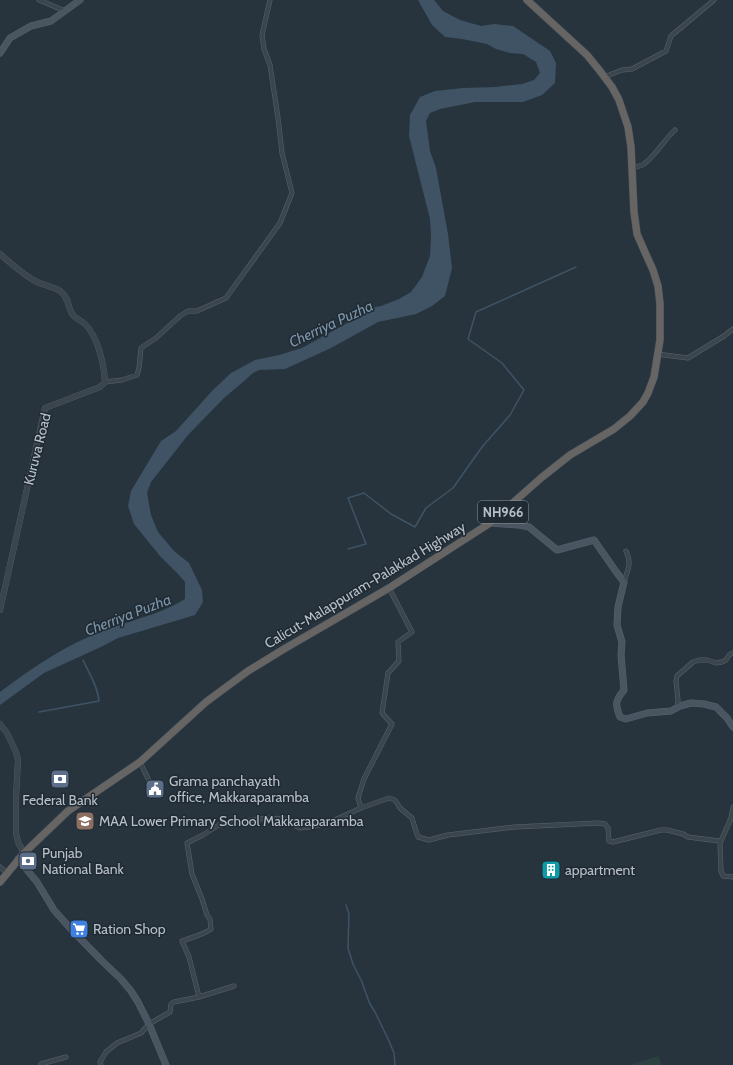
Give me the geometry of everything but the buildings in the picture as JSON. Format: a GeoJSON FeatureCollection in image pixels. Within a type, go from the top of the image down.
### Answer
{"type":"FeatureCollection","features":[{"type":"Feature","properties":{"kind":"highway","name":"Calicut-Malappuram-Palakkad Highway"},"geometry":{"type":"LineString","coordinates":[[0,882],[18,859],[68,811],[140,762],[206,702],[248,671],[284,648],[388,588],[490,523],[541,478],[570,455],[614,429],[630,416],[643,402],[654,377],[660,340],[660,304],[658,286],[653,270],[637,234],[634,212],[634,184],[631,147],[625,115],[612,87],[586,55],[527,0]]}},
{"type":"Feature","properties":{"kind":"main road"},"geometry":{"type":"LineString","coordinates":[[0,53],[10,38],[31,26],[51,21],[80,0]]}},
{"type":"Feature","properties":{"kind":"main road"},"geometry":{"type":"LineString","coordinates":[[490,523],[529,527],[557,550],[594,540],[624,582],[618,607],[617,625],[622,642],[620,656],[624,690],[617,698],[616,709],[620,718],[626,719],[647,713],[671,711],[677,707],[691,703],[716,707],[732,725]]}},
{"type":"Feature","properties":{"kind":"main road"},"geometry":{"type":"LineString","coordinates":[[18,859],[37,882],[54,910],[121,979],[138,1002],[166,1065]]}},
{"type":"Feature","properties":{"kind":"street"},"geometry":{"type":"LineString","coordinates":[[39,0],[43,3],[65,11]]}},
{"type":"Feature","properties":{"kind":"street"},"geometry":{"type":"LineString","coordinates":[[0,254],[23,273],[37,282],[60,291],[65,296],[72,315],[85,324],[97,343],[105,382],[122,380],[137,375],[141,348],[156,338],[180,316],[188,311],[197,311],[226,298],[280,224],[292,193],[282,153],[270,65],[264,49],[262,35],[270,0]]}},
{"type":"Feature","properties":{"kind":"street"},"geometry":{"type":"LineString","coordinates":[[604,77],[622,70],[632,69],[666,51],[672,36],[714,0]]}},
{"type":"Feature","properties":{"kind":"street"},"geometry":{"type":"LineString","coordinates":[[632,168],[644,165],[675,130]]}},
{"type":"Feature","properties":{"kind":"street"},"geometry":{"type":"LineString","coordinates":[[657,354],[688,358],[733,329]]}},
{"type":"Feature","properties":{"kind":"street","name":"Kuruva Road"},"geometry":{"type":"LineString","coordinates":[[0,610],[45,408],[100,388],[105,382]]}},
{"type":"Feature","properties":{"kind":"street"},"geometry":{"type":"LineString","coordinates":[[624,582],[630,565],[630,559],[626,551]]}},
{"type":"Feature","properties":{"kind":"street"},"geometry":{"type":"LineString","coordinates":[[361,808],[358,798],[364,779],[392,724],[382,714],[388,673],[399,661],[398,642],[412,632],[388,588]]}},
{"type":"Feature","properties":{"kind":"street"},"geometry":{"type":"LineString","coordinates":[[677,707],[677,676],[693,662],[699,660],[707,660],[716,663],[722,662],[733,653]]}},
{"type":"Feature","properties":{"kind":"street"},"geometry":{"type":"LineString","coordinates":[[0,724],[7,733],[18,760],[16,833],[18,842],[24,853]]}},
{"type":"Feature","properties":{"kind":"street"},"geometry":{"type":"LineString","coordinates":[[140,762],[153,789]]}},
{"type":"Feature","properties":{"kind":"street"},"geometry":{"type":"LineString","coordinates":[[199,997],[189,957],[182,941],[204,934],[211,929],[210,919],[207,915],[192,874],[187,843],[219,825],[267,818],[285,819],[300,828],[311,827],[327,823],[389,798],[395,800],[400,808],[412,818],[418,837],[429,840],[448,834],[515,827],[598,823],[605,824],[608,828],[609,841],[613,842],[661,830],[683,834],[688,837],[719,841]]}},
{"type":"Feature","properties":{"kind":"street"},"geometry":{"type":"LineString","coordinates":[[719,841],[721,841],[731,818],[733,807]]}},
{"type":"Feature","properties":{"kind":"street"},"geometry":{"type":"LineString","coordinates":[[719,841],[721,871],[723,876],[733,877]]}},
{"type":"Feature","properties":{"kind":"street"},"geometry":{"type":"LineString","coordinates":[[0,867],[7,873]]}},
{"type":"Feature","properties":{"kind":"street"},"geometry":{"type":"LineString","coordinates":[[101,1065],[100,1062],[106,1052],[117,1043],[141,1033],[149,1024],[170,1012],[171,1004],[174,1002],[199,997],[234,986]]}},
{"type":"Feature","properties":{"kind":"street"},"geometry":{"type":"LineString","coordinates":[[42,1065],[66,1057]]}},
{"type":"Feature","properties":{"kind":"green space"},"geometry":{"type":"Polygon","coordinates":[[[658,1056],[662,1065],[633,1065],[633,1064],[658,1056]]]}},
{"type":"Feature","properties":{"kind":"water"},"geometry":{"type":"Polygon","coordinates":[[[418,0],[434,0],[443,11],[460,20],[481,26],[494,24],[513,26],[550,51],[556,63],[555,83],[542,95],[523,102],[475,102],[440,109],[430,113],[426,121],[430,151],[436,168],[448,234],[452,268],[445,296],[432,306],[416,314],[378,322],[331,348],[285,369],[259,370],[253,373],[224,398],[188,435],[151,482],[147,493],[151,515],[158,532],[174,551],[189,563],[202,590],[203,602],[195,615],[118,638],[44,673],[0,705],[0,692],[52,656],[95,634],[162,611],[185,599],[185,582],[160,556],[134,524],[128,506],[131,491],[161,441],[176,431],[212,391],[231,373],[255,360],[302,348],[351,321],[370,308],[381,306],[399,299],[411,292],[422,277],[430,256],[430,219],[409,136],[410,115],[420,97],[435,91],[522,84],[534,80],[540,73],[536,62],[523,54],[510,53],[496,49],[487,44],[445,37],[432,25],[418,0]]]}},
{"type":"Feature","properties":{"kind":"waterway"},"geometry":{"type":"LineString","coordinates":[[348,549],[366,544],[348,498],[364,493],[391,514],[415,527],[426,508],[453,488],[482,447],[510,415],[524,390],[502,363],[468,339],[476,312],[576,267]]}},
{"type":"Feature","properties":{"kind":"waterway"},"geometry":{"type":"LineString","coordinates":[[39,712],[99,701],[95,685],[83,660]]}},
{"type":"Feature","properties":{"kind":"waterway"},"geometry":{"type":"LineString","coordinates":[[346,905],[349,914],[348,948],[369,1002],[394,1053],[395,1065]]}},
{"type":"Feature","properties":{"kind":"place","name":"Federal Bank"},"geometry":{"type":"Point","coordinates":[60,779]}},
{"type":"Feature","properties":{"kind":"place","name":"Grama panchayath office, Makkaraparamba"},"geometry":{"type":"Point","coordinates":[155,789]}},
{"type":"Feature","properties":{"kind":"place","name":"MAA Lower Primary School Makkaraparamba"},"geometry":{"type":"Point","coordinates":[85,821]}},
{"type":"Feature","properties":{"kind":"place","name":"Punjab National Bank"},"geometry":{"type":"Point","coordinates":[28,861]}},
{"type":"Feature","properties":{"kind":"place","name":"appartment"},"geometry":{"type":"Point","coordinates":[551,870]}},
{"type":"Feature","properties":{"kind":"place","name":"Ration Shop"},"geometry":{"type":"Point","coordinates":[79,929]}},
{"type":"Feature","properties":{"kind":"water label","name":"Cherriya Puzha"},"geometry":{"type":"Point","coordinates":[331,324]}},
{"type":"Feature","properties":{"kind":"water label","name":"Cherriya Puzha"},"geometry":{"type":"Point","coordinates":[128,615]}}]}
